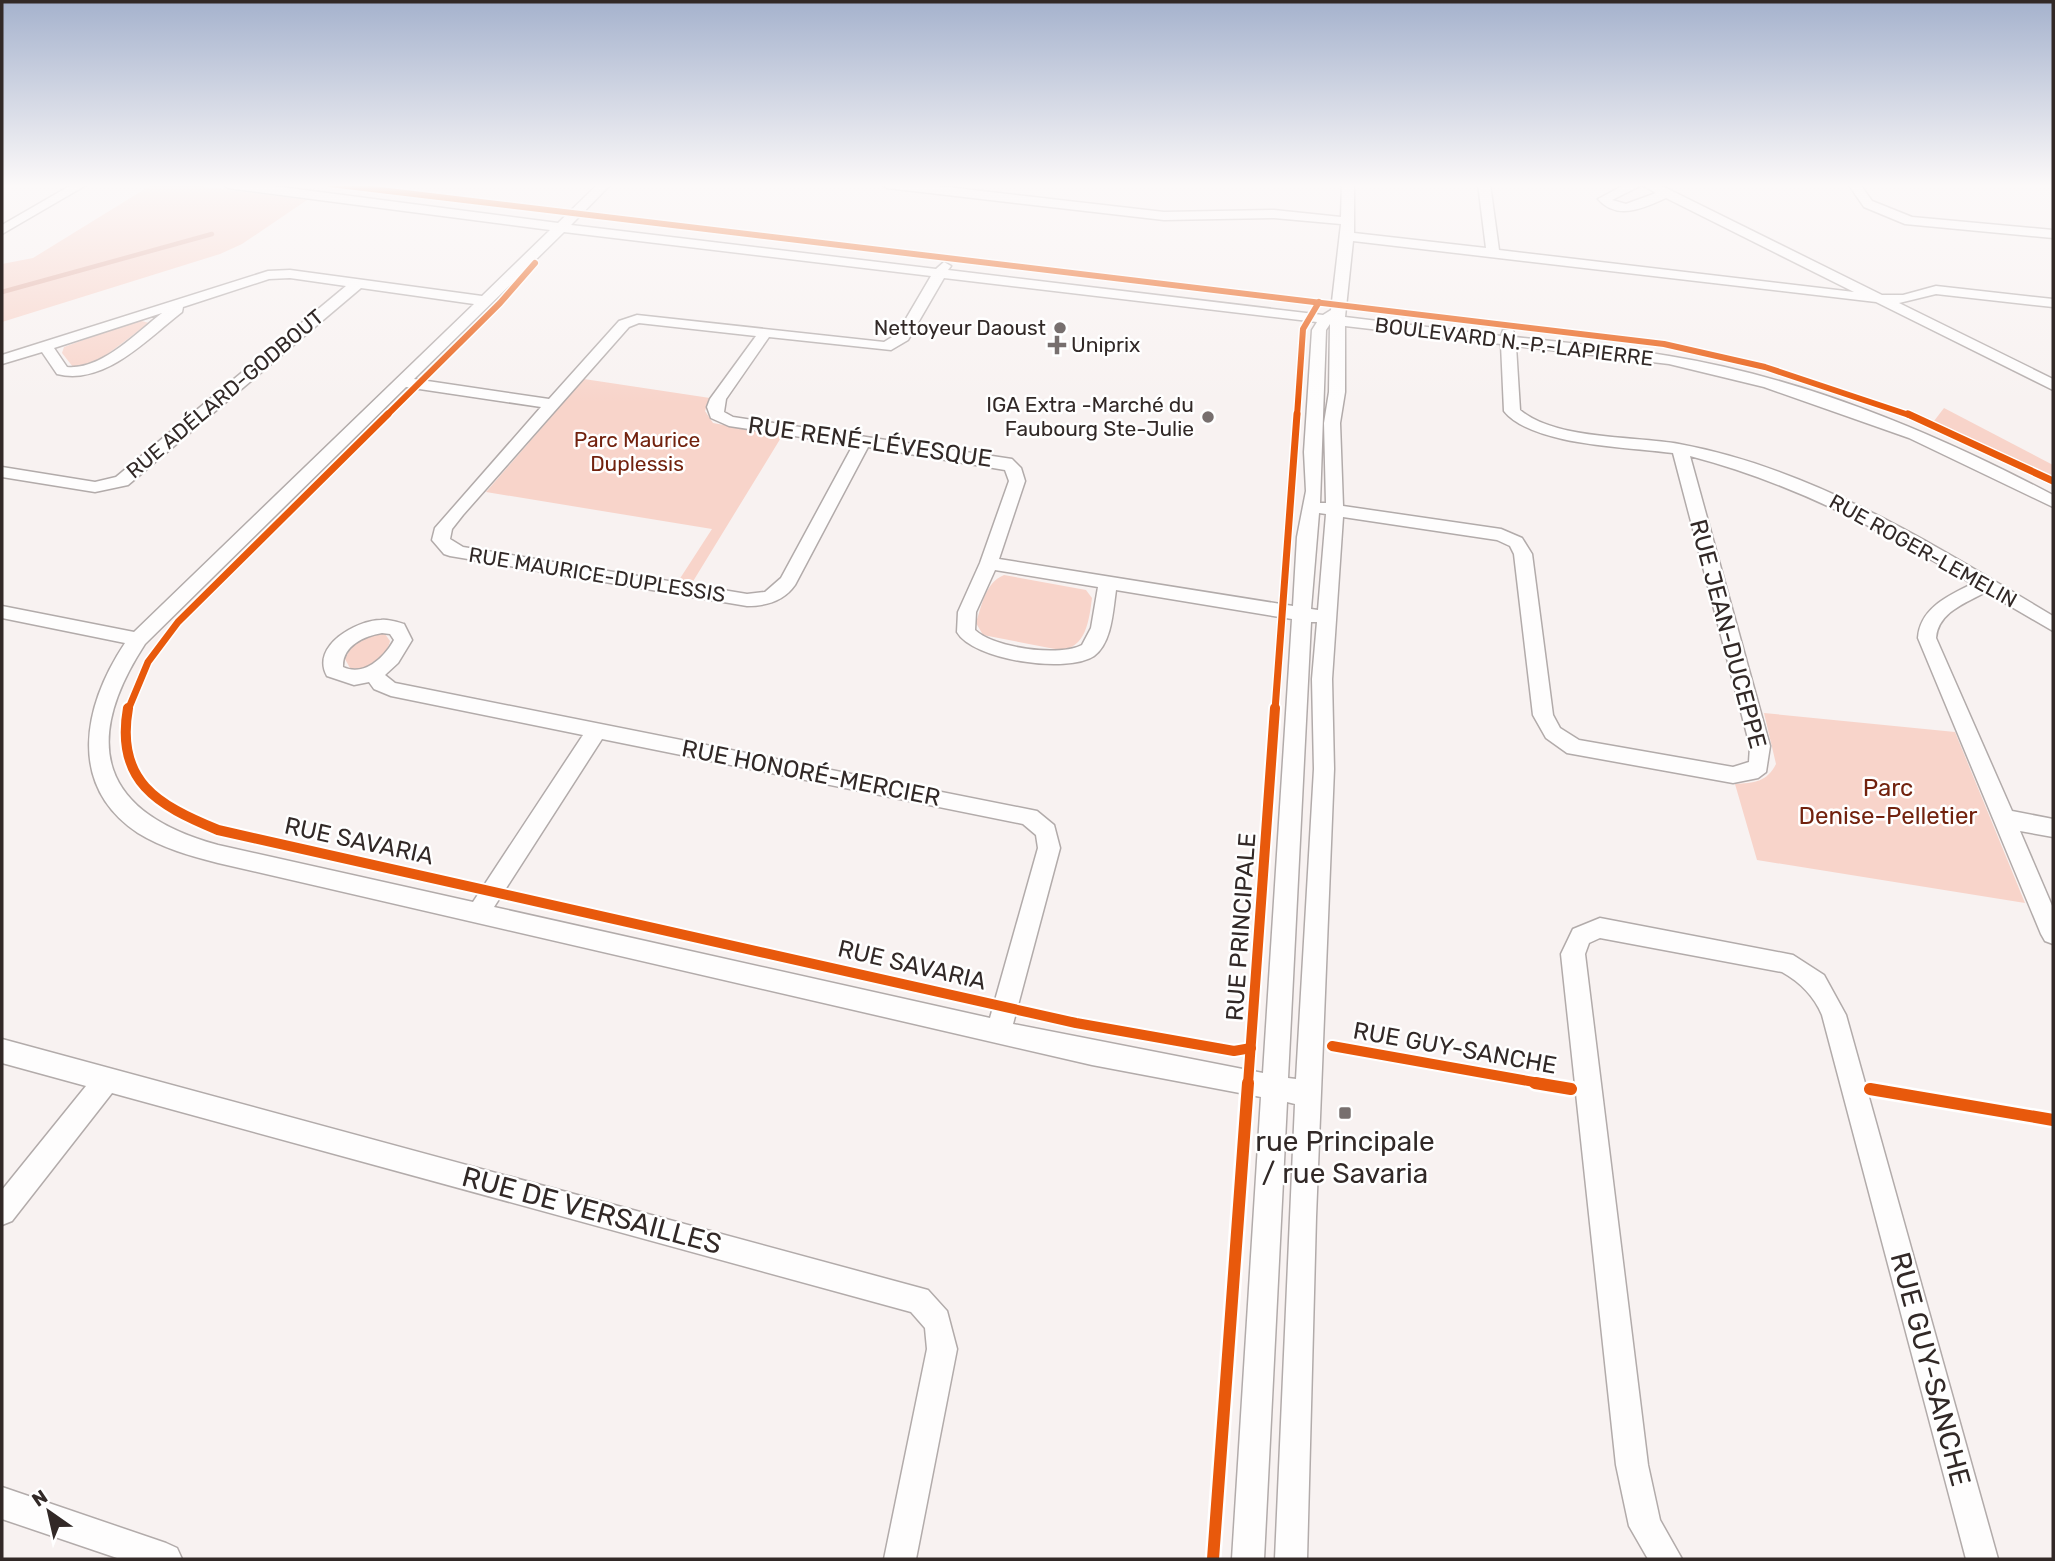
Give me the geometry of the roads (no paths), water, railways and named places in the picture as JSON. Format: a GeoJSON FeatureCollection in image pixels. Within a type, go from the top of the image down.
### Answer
{"type":"FeatureCollection","features":[{"type":"Feature","properties":{"kind":"street","name":"RUE SAVARIA"},"geometry":{"type":"LineString","coordinates":[[530,257],[138,639],[116,673],[102,706],[98,750],[110,790],[141,824],[193,847],[478,913],[1092,1053],[1309,1094]]}},
{"type":"Feature","properties":{"kind":"street","name":"BOULEVARD N.-P.-LAPIERRE"},"geometry":{"type":"LineString","coordinates":[[840,257],[1335,317],[1682,355],[1813,388],[1929,430],[2053,491]]}},
{"type":"Feature","properties":{"kind":"street","name":"RUE PRINCIPALE"},"geometry":{"type":"LineString","coordinates":[[1248,1559],[1274,1087],[1314,615],[1335,510],[1332,424],[1337,392],[1335,317],[1344,257]]}},
{"type":"Feature","properties":{"kind":"street"},"geometry":{"type":"LineString","coordinates":[[1518,257],[1882,299],[1903,299],[1936,290],[2053,303]]}},
{"type":"Feature","properties":{"kind":"street"},"geometry":{"type":"LineString","coordinates":[[1797,257],[2053,385]]}},
{"type":"Feature","properties":{"kind":"street","name":"RUE MAURICE-DUPLESSIS"},"geometry":{"type":"LineString","coordinates":[[863,441],[785,588],[762,599],[747,600],[681,590],[463,553],[446,547],[441,534],[615,332],[633,320],[654,319],[871,347],[890,346],[903,337],[942,269]]}},
{"type":"Feature","properties":{"kind":"street"},"geometry":{"type":"LineString","coordinates":[[2,360],[276,274],[485,301]]}},
{"type":"Feature","properties":{"kind":"street","name":"RUE ADÉLARD-GODBOUT"},"geometry":{"type":"LineString","coordinates":[[2,472],[90,487],[122,481],[358,283]]}},
{"type":"Feature","properties":{"kind":"street"},"geometry":{"type":"LineString","coordinates":[[45,346],[62,371],[73,373],[93,369],[105,363],[190,299]]}},
{"type":"Feature","properties":{"kind":"street","name":"RUE PRINCIPALE"},"geometry":{"type":"LineString","coordinates":[[1291,1559],[1324,769],[1306,537],[1312,507],[1319,330],[1335,317]]}},
{"type":"Feature","properties":{"kind":"street","name":"RUE RENÉ-LÉVESQUE"},"geometry":{"type":"LineString","coordinates":[[764,334],[718,399],[715,407],[717,415],[729,421],[991,459],[1013,468],[1017,481],[989,563]]}},
{"type":"Feature","properties":{"kind":"street","name":"BOULEVARD N.-P.-LAPIERRE"},"geometry":{"type":"LineString","coordinates":[[1508,336],[1670,360],[1797,392],[1929,440],[2053,502]]}},
{"type":"Feature","properties":{"kind":"street","name":"RUE ROGER-LEMELIN"},"geometry":{"type":"LineString","coordinates":[[1508,336],[1512,411],[1524,423],[1550,430],[1680,449],[1757,470],[1822,494],[1875,519],[2053,624]]}},
{"type":"Feature","properties":{"kind":"street"},"geometry":{"type":"LineString","coordinates":[[403,382],[552,404]]}},
{"type":"Feature","properties":{"kind":"street","name":"RUE JEAN-DUCEPPE"},"geometry":{"type":"LineString","coordinates":[[1312,507],[1478,530],[1505,536],[1516,542],[1523,554],[1543,715],[1553,733],[1574,747],[1696,769],[1745,773],[1755,769],[1761,761],[1758,734],[1680,449]]}},
{"type":"Feature","properties":{"kind":"street"},"geometry":{"type":"LineString","coordinates":[[1108,582],[1097,637],[1090,649],[1064,658],[983,645],[966,632],[964,624],[967,612],[989,563],[1108,582],[1314,615]]}},
{"type":"Feature","properties":{"kind":"street"},"geometry":{"type":"LineString","coordinates":[[1986,584],[1931,617],[1926,634],[2053,934]]}},
{"type":"Feature","properties":{"kind":"street"},"geometry":{"type":"LineString","coordinates":[[2,612],[138,639]]}},
{"type":"Feature","properties":{"kind":"street","name":"RUE HONORÉ-MERCIER"},"geometry":{"type":"LineString","coordinates":[[373,673],[381,684],[391,689],[1023,815],[1038,822],[1048,835],[1048,854],[999,1031]]}},
{"type":"Feature","properties":{"kind":"street"},"geometry":{"type":"LineString","coordinates":[[478,913],[596,731]]}},
{"type":"Feature","properties":{"kind":"street"},"geometry":{"type":"LineString","coordinates":[[2005,819],[2053,828]]}},
{"type":"Feature","properties":{"kind":"street","name":"RUE GUY-SANCHE"},"geometry":{"type":"LineString","coordinates":[[1666,1559],[1645,1526],[1632,1465],[1575,968],[1574,948],[1577,939],[1589,930],[1600,928],[1785,962],[1810,975],[1826,995],[1835,1015],[1982,1559]]}},
{"type":"Feature","properties":{"kind":"street","name":"RUE DE VERSAILLES"},"geometry":{"type":"LineString","coordinates":[[2,1051],[918,1300],[933,1313],[939,1324],[942,1349],[900,1559]]}},
{"type":"Feature","properties":{"kind":"street"},"geometry":{"type":"LineString","coordinates":[[2,1212],[106,1080]]}},
{"type":"Feature","properties":{"kind":"street"},"geometry":{"type":"LineString","coordinates":[[2,1503],[166,1559]]}},
{"type":"Feature","properties":{"kind":"waterway"},"geometry":{"type":"LineString","coordinates":[[2,292],[129,257]]}},
{"type":"Feature","properties":{"kind":"place","name":"Nettoyeur Daoust"},"geometry":{"type":"Point","coordinates":[1060,328]}},
{"type":"Feature","properties":{"kind":"place","name":"Uniprix"},"geometry":{"type":"Point","coordinates":[1057,345]}},
{"type":"Feature","properties":{"kind":"place","name":"IGA Extra -Marché du Faubourg Ste-Julie"},"geometry":{"type":"Point","coordinates":[1208,417]}},
{"type":"Feature","properties":{"kind":"place","name":"rue Principale / rue Savaria"},"geometry":{"type":"Point","coordinates":[1345,1113]}},
{"type":"Feature","properties":{"kind":"park label","name":"Parc Maurice Duplessis"},"geometry":{"type":"Point","coordinates":[637,452]}},
{"type":"Feature","properties":{"kind":"park label","name":"Parc Denise-Pelletier"},"geometry":{"type":"Point","coordinates":[1888,802]}}]}
